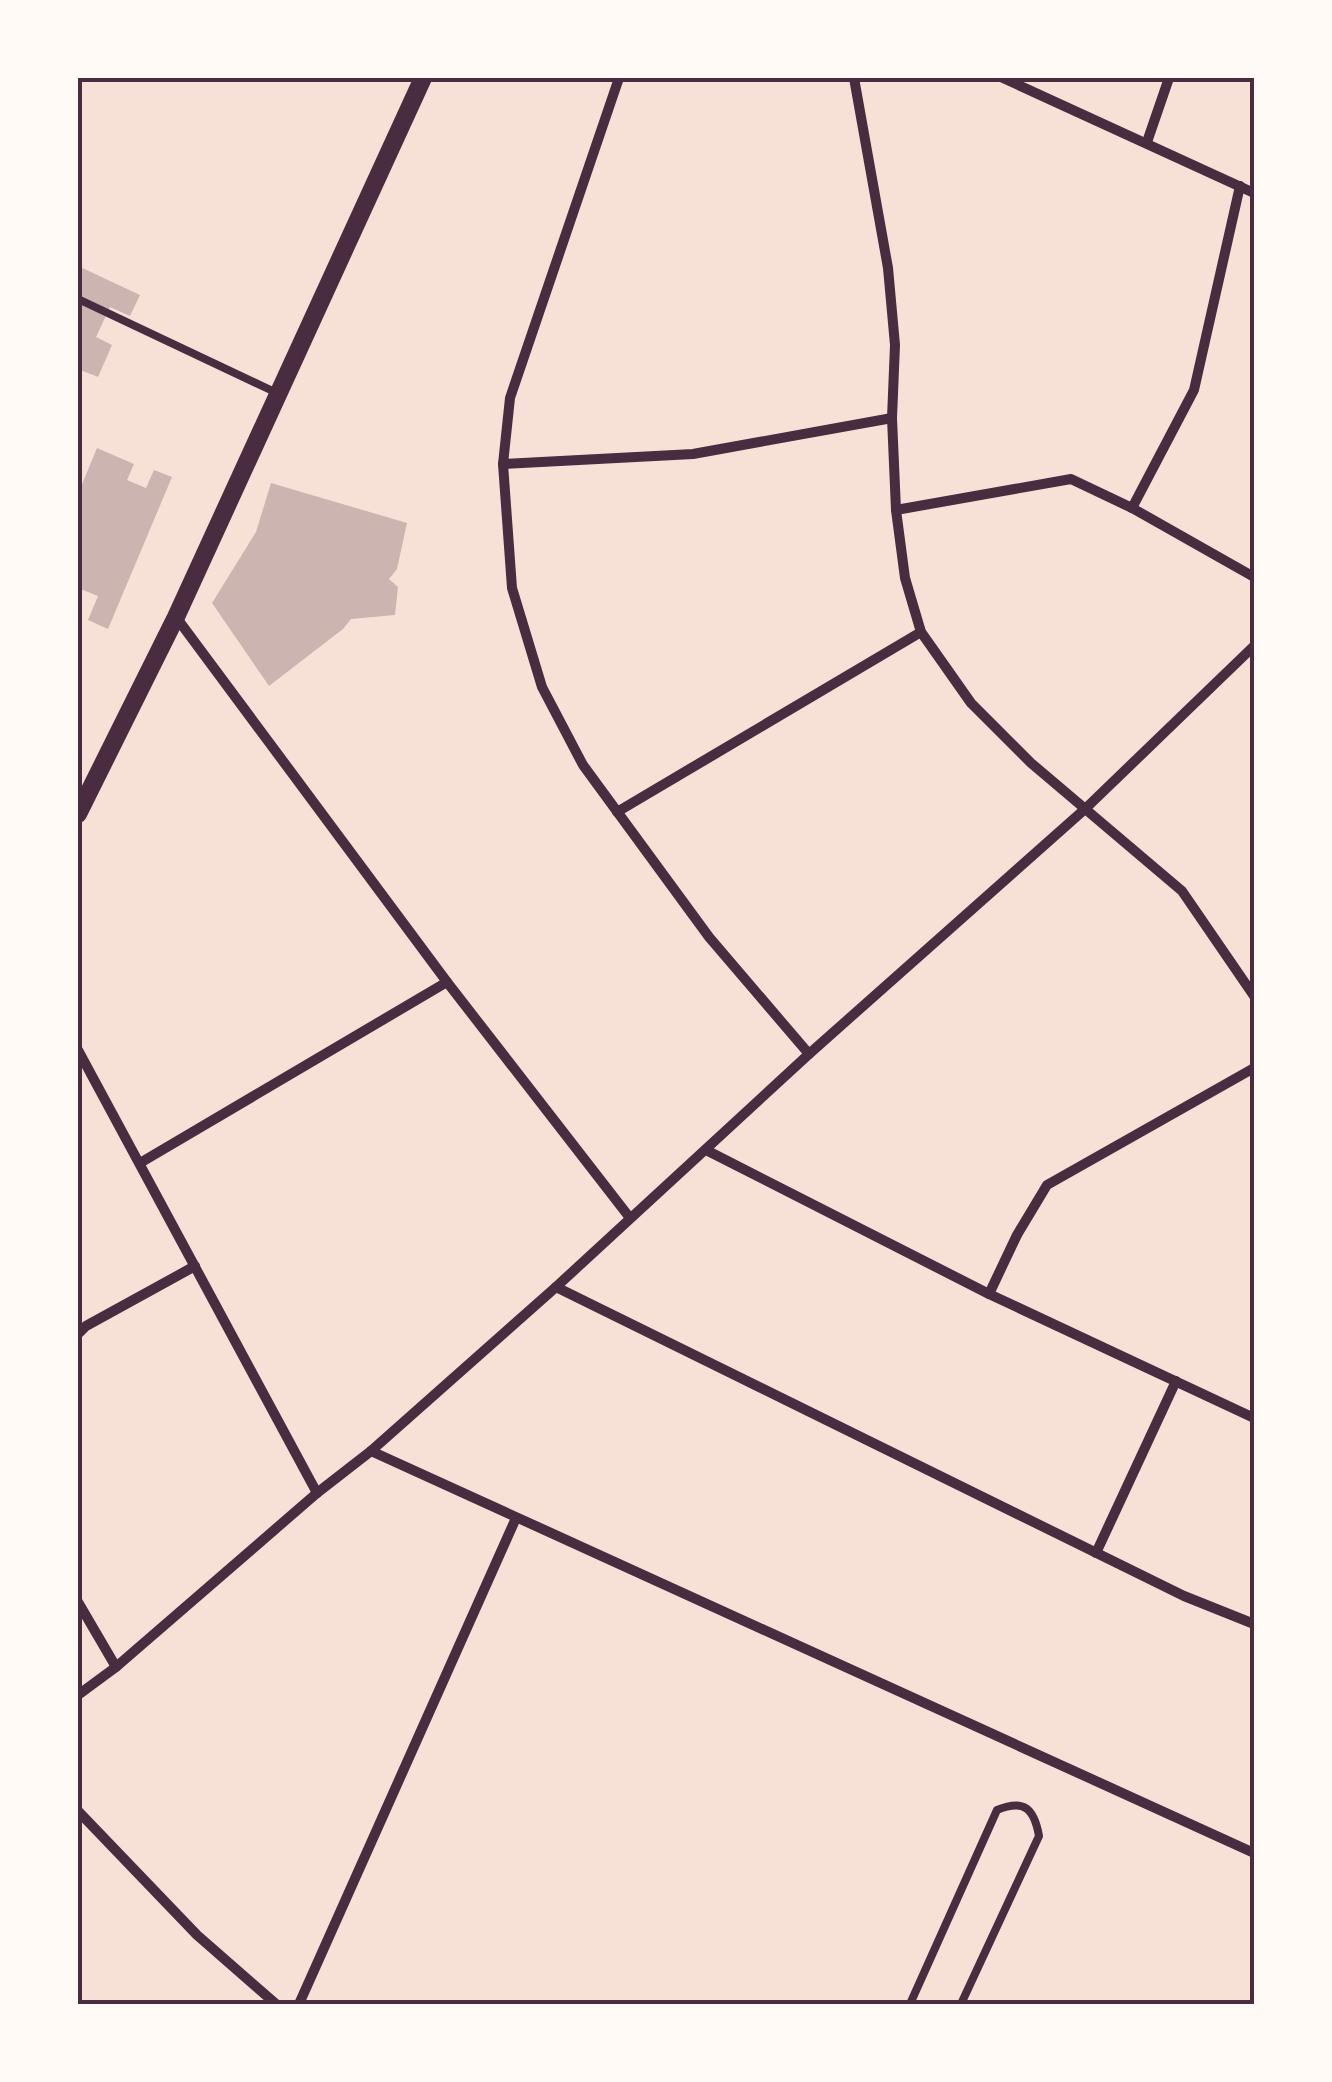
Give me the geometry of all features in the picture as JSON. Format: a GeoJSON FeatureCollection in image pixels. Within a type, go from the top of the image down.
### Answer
{"type":"FeatureCollection","features":[{"type":"Feature","properties":{"kind":"street"},"geometry":{"type":"LineString","coordinates":[[78,814],[176,617],[422,78]]}},
{"type":"Feature","properties":{"kind":"street"},"geometry":{"type":"LineString","coordinates":[[619,78],[510,398],[503,464],[512,588],[542,687],[583,765],[710,938],[809,1054]]}},
{"type":"Feature","properties":{"kind":"street"},"geometry":{"type":"LineString","coordinates":[[854,78],[888,268],[895,344],[892,418],[896,510],[904,578],[921,632],[970,703],[1085,809],[1182,891],[1254,996]]}},
{"type":"Feature","properties":{"kind":"street"},"geometry":{"type":"LineString","coordinates":[[1003,78],[1254,193]]}},
{"type":"Feature","properties":{"kind":"street"},"geometry":{"type":"LineString","coordinates":[[1146,142],[1168,78]]}},
{"type":"Feature","properties":{"kind":"street"},"geometry":{"type":"LineString","coordinates":[[1132,508],[1194,390],[1240,186]]}},
{"type":"Feature","properties":{"kind":"street"},"geometry":{"type":"LineString","coordinates":[[503,464],[694,454],[892,418]]}},
{"type":"Feature","properties":{"kind":"street"},"geometry":{"type":"LineString","coordinates":[[896,510],[1071,479],[1132,508],[1254,577]]}},
{"type":"Feature","properties":{"kind":"street"},"geometry":{"type":"LineString","coordinates":[[176,617],[447,982],[630,1218]]}},
{"type":"Feature","properties":{"kind":"street"},"geometry":{"type":"LineString","coordinates":[[617,812],[921,632]]}},
{"type":"Feature","properties":{"kind":"street"},"geometry":{"type":"LineString","coordinates":[[78,1696],[371,1451],[556,1287],[809,1054],[1085,809],[1254,646]]}},
{"type":"Feature","properties":{"kind":"street"},"geometry":{"type":"LineString","coordinates":[[140,1163],[447,982]]}},
{"type":"Feature","properties":{"kind":"street"},"geometry":{"type":"LineString","coordinates":[[78,1050],[317,1493]]}},
{"type":"Feature","properties":{"kind":"street"},"geometry":{"type":"LineString","coordinates":[[988,1294],[1046,1185],[1254,1068]]}},
{"type":"Feature","properties":{"kind":"street"},"geometry":{"type":"LineString","coordinates":[[706,1150],[988,1294],[1254,1418]]}},
{"type":"Feature","properties":{"kind":"street"},"geometry":{"type":"LineString","coordinates":[[78,1334],[195,1266]]}},
{"type":"Feature","properties":{"kind":"street"},"geometry":{"type":"LineString","coordinates":[[556,1287],[1184,1596],[1254,1624]]}},
{"type":"Feature","properties":{"kind":"street"},"geometry":{"type":"LineString","coordinates":[[1096,1553],[1176,1381]]}},
{"type":"Feature","properties":{"kind":"street"},"geometry":{"type":"LineString","coordinates":[[371,1451],[1254,1853]]}},
{"type":"Feature","properties":{"kind":"street"},"geometry":{"type":"LineString","coordinates":[[299,2004],[516,1518]]}},
{"type":"Feature","properties":{"kind":"street"},"geometry":{"type":"LineString","coordinates":[[78,1602],[116,1667]]}},
{"type":"Feature","properties":{"kind":"street"},"geometry":{"type":"LineString","coordinates":[[78,1810],[197,1934],[276,2004]]}},
{"type":"Feature","properties":{"kind":"lane"},"geometry":{"type":"LineString","coordinates":[[78,298],[278,393]]}},
{"type":"Feature","properties":{"kind":"lane"},"geometry":{"type":"LineString","coordinates":[[926,2004],[911,2001],[997,1810],[1013,1804],[1026,1808],[1036,1820],[1039,1836],[961,2004]]}},
{"type":"Feature","properties":{"kind":"building"},"geometry":{"type":"Polygon","coordinates":[[[78,266],[140,295],[130,316],[110,307],[96,337],[112,345],[98,377],[78,369],[78,266]]]}},
{"type":"Feature","properties":{"kind":"building"},"geometry":{"type":"Polygon","coordinates":[[[97,448],[134,464],[127,480],[146,488],[154,470],[172,477],[108,629],[88,620],[98,596],[78,588],[78,494],[97,448]]]}},
{"type":"Feature","properties":{"kind":"building"},"geometry":{"type":"Polygon","coordinates":[[[271,483],[407,523],[397,569],[389,579],[398,587],[395,615],[351,619],[269,686],[212,603],[256,532],[271,483]]]}}]}
